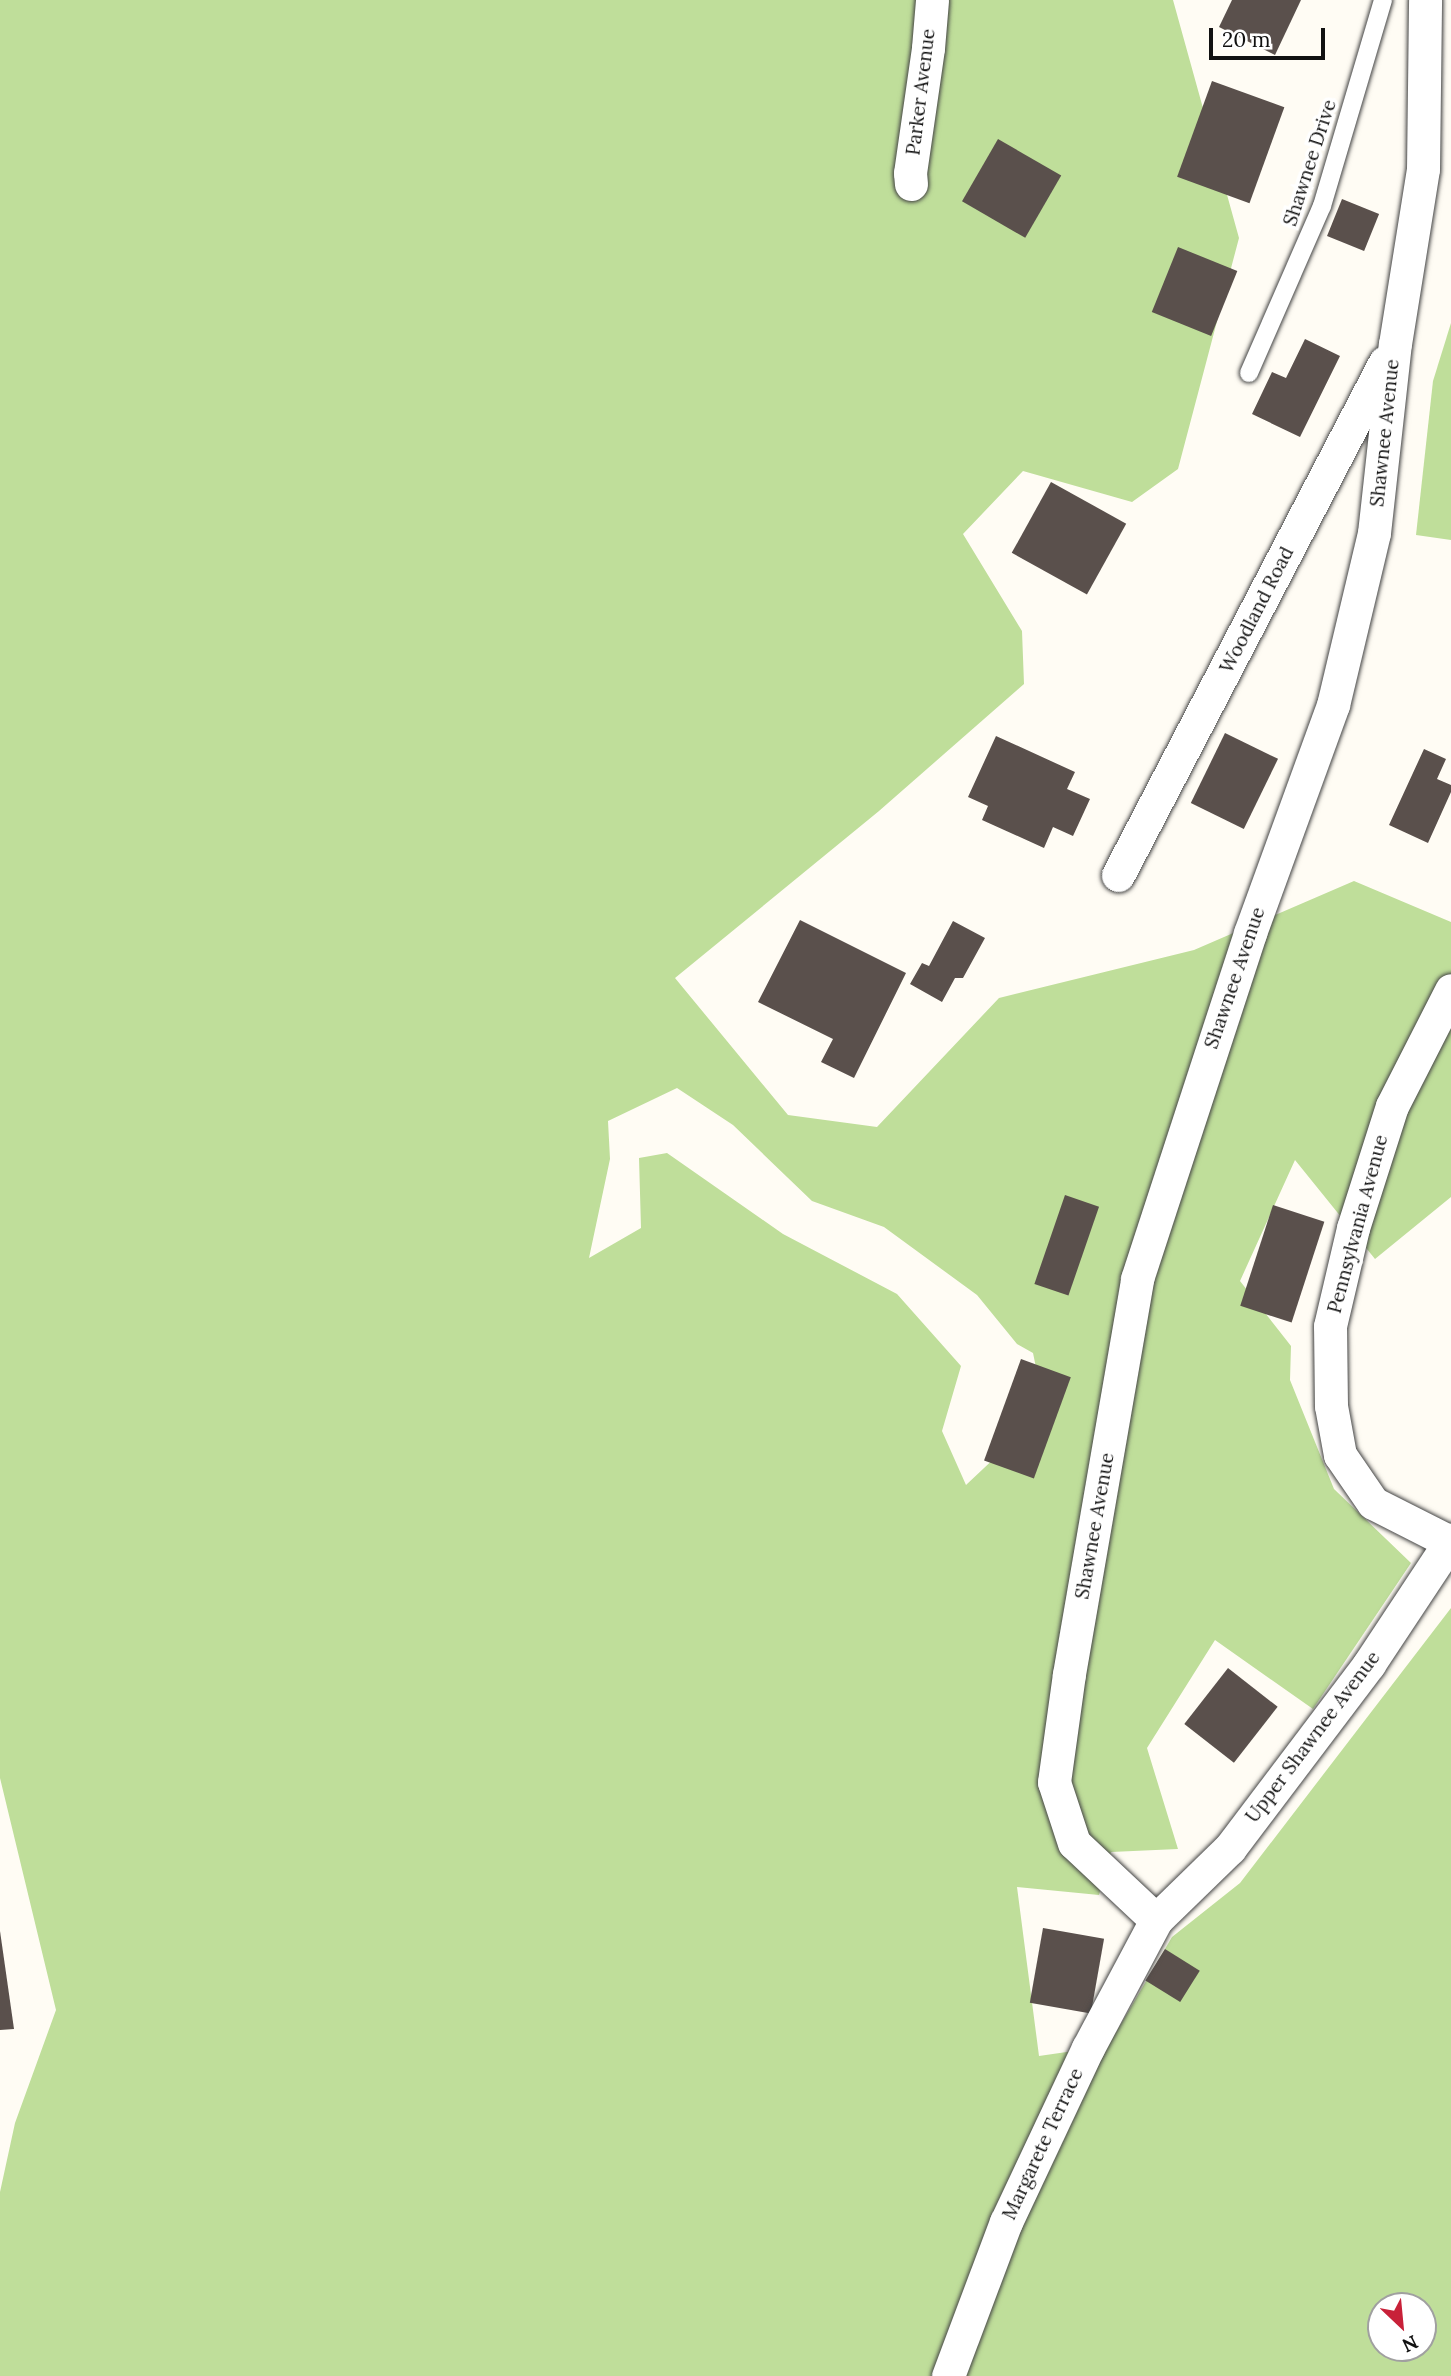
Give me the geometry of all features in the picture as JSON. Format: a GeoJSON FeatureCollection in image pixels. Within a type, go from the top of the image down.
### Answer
{"type":"FeatureCollection","features":[{"type":"Feature","properties":{"kind":"street","name":"Parker Avenue"},"geometry":{"type":"LineString","coordinates":[[911,184],[910,173],[932,0]]}},
{"type":"Feature","properties":{"kind":"street","name":"Shawnee Avenue"},"geometry":{"type":"LineString","coordinates":[[1156,1920],[1074,1843],[1054,1782],[1069,1674],[1137,1279],[1250,933],[1334,705],[1374,533],[1395,344],[1423,169],[1425,0]]}},
{"type":"Feature","properties":{"kind":"street","name":"Woodland Road"},"geometry":{"type":"LineString","coordinates":[[1118,876],[1395,344]]}},
{"type":"Feature","properties":{"kind":"street","name":"Pennsylvania Avenue"},"geometry":{"type":"LineString","coordinates":[[1450,1541],[1373,1503],[1340,1455],[1331,1406],[1330,1326],[1353,1228],[1392,1106],[1451,990]]}},
{"type":"Feature","properties":{"kind":"street","name":"Upper Shawnee Avenue"},"geometry":{"type":"LineString","coordinates":[[1156,1920],[1230,1848],[1369,1664],[1450,1541]]}},
{"type":"Feature","properties":{"kind":"street","name":"Margarete Terrace"},"geometry":{"type":"LineString","coordinates":[[948,2376],[1006,2222],[1094,2037],[1156,1920]]}},
{"type":"Feature","properties":{"kind":"lane","name":"Shawnee Drive"},"geometry":{"type":"LineString","coordinates":[[1248,373],[1322,206],[1383,0]]}},
{"type":"Feature","properties":{"kind":"green space"},"geometry":{"type":"Polygon","coordinates":[[[0,0],[1173,0],[1239,238],[1178,469],[1132,502],[1023,471],[963,534],[1022,631],[1024,684],[879,811],[675,978],[788,1115],[877,1127],[999,998],[1194,950],[1354,881],[1451,922],[1451,1197],[1375,1259],[1295,1160],[1240,1281],[1291,1346],[1290,1380],[1334,1489],[1411,1563],[1313,1709],[1215,1640],[1147,1748],[1178,1849],[1111,1852],[1099,1895],[1017,1887],[1039,2056],[1108,2046],[1172,1937],[1240,1883],[1451,1608],[1451,2376],[0,2376],[0,2192],[15,2123],[56,2010],[0,1778],[0,0]],[[677,1088],[608,1121],[610,1159],[589,1258],[641,1228],[639,1158],[667,1153],[783,1234],[897,1294],[961,1366],[942,1431],[966,1485],[1038,1417],[1041,1392],[1033,1353],[1017,1344],[977,1295],[884,1227],[812,1201],[733,1125],[677,1088]]]}},
{"type":"Feature","properties":{"kind":"green space"},"geometry":{"type":"Polygon","coordinates":[[[1451,323],[1451,540],[1416,535],[1433,381],[1451,323]]]}},
{"type":"Feature","properties":{"kind":"building"},"geometry":{"type":"Polygon","coordinates":[[[1232,0],[1301,0],[1275,55],[1219,27],[1232,0]]]}},
{"type":"Feature","properties":{"kind":"building"},"geometry":{"type":"Polygon","coordinates":[[[1212,81],[1284,107],[1249,203],[1177,177],[1212,81]]]}},
{"type":"Feature","properties":{"kind":"building"},"geometry":{"type":"Polygon","coordinates":[[[998,139],[1061,175],[1025,238],[962,201],[998,139]]]}},
{"type":"Feature","properties":{"kind":"building"},"geometry":{"type":"Polygon","coordinates":[[[1342,199],[1379,214],[1364,251],[1327,236],[1342,199]]]}},
{"type":"Feature","properties":{"kind":"building"},"geometry":{"type":"Polygon","coordinates":[[[1178,247],[1237,271],[1211,336],[1152,312],[1178,247]]]}},
{"type":"Feature","properties":{"kind":"building"},"geometry":{"type":"Polygon","coordinates":[[[1305,339],[1340,356],[1300,437],[1252,414],[1272,372],[1286,378],[1305,339]]]}},
{"type":"Feature","properties":{"kind":"building"},"geometry":{"type":"Polygon","coordinates":[[[1051,482],[1126,524],[1087,595],[1012,553],[1051,482]]]}},
{"type":"Feature","properties":{"kind":"building"},"geometry":{"type":"Polygon","coordinates":[[[1225,733],[1278,759],[1244,829],[1191,803],[1225,733]]]}},
{"type":"Feature","properties":{"kind":"building"},"geometry":{"type":"Polygon","coordinates":[[[996,736],[1075,772],[1067,789],[1090,799],[1073,836],[1053,827],[1044,848],[982,820],[988,806],[968,797],[996,736]]]}},
{"type":"Feature","properties":{"kind":"building"},"geometry":{"type":"Polygon","coordinates":[[[1424,749],[1446,759],[1437,779],[1451,785],[1451,792],[1428,843],[1389,825],[1424,749]]]}},
{"type":"Feature","properties":{"kind":"building"},"geometry":{"type":"Polygon","coordinates":[[[800,920],[906,973],[854,1078],[821,1062],[833,1039],[758,1002],[800,920]]]}},
{"type":"Feature","properties":{"kind":"building"},"geometry":{"type":"Polygon","coordinates":[[[953,921],[985,938],[963,978],[955,978],[942,1002],[910,984],[922,963],[929,966],[953,921]]]}},
{"type":"Feature","properties":{"kind":"building"},"geometry":{"type":"Polygon","coordinates":[[[1065,1195],[1099,1207],[1068,1296],[1034,1284],[1065,1195]]]}},
{"type":"Feature","properties":{"kind":"building"},"geometry":{"type":"Polygon","coordinates":[[[1273,1205],[1324,1222],[1292,1322],[1240,1306],[1273,1205]]]}},
{"type":"Feature","properties":{"kind":"building"},"geometry":{"type":"Polygon","coordinates":[[[1021,1359],[1071,1377],[1034,1479],[984,1460],[1021,1359]]]}},
{"type":"Feature","properties":{"kind":"building"},"geometry":{"type":"Polygon","coordinates":[[[1228,1668],[1278,1707],[1234,1763],[1184,1724],[1228,1668]]]}},
{"type":"Feature","properties":{"kind":"building"},"geometry":{"type":"Polygon","coordinates":[[[1043,1928],[1104,1939],[1091,2014],[1030,2003],[1043,1928]]]}},
{"type":"Feature","properties":{"kind":"building"},"geometry":{"type":"Polygon","coordinates":[[[0,1931],[14,2029],[0,2030],[0,1931]]]}},
{"type":"Feature","properties":{"kind":"building"},"geometry":{"type":"Polygon","coordinates":[[[1165,1949],[1200,1971],[1180,2002],[1145,1980],[1165,1949]]]}}]}
